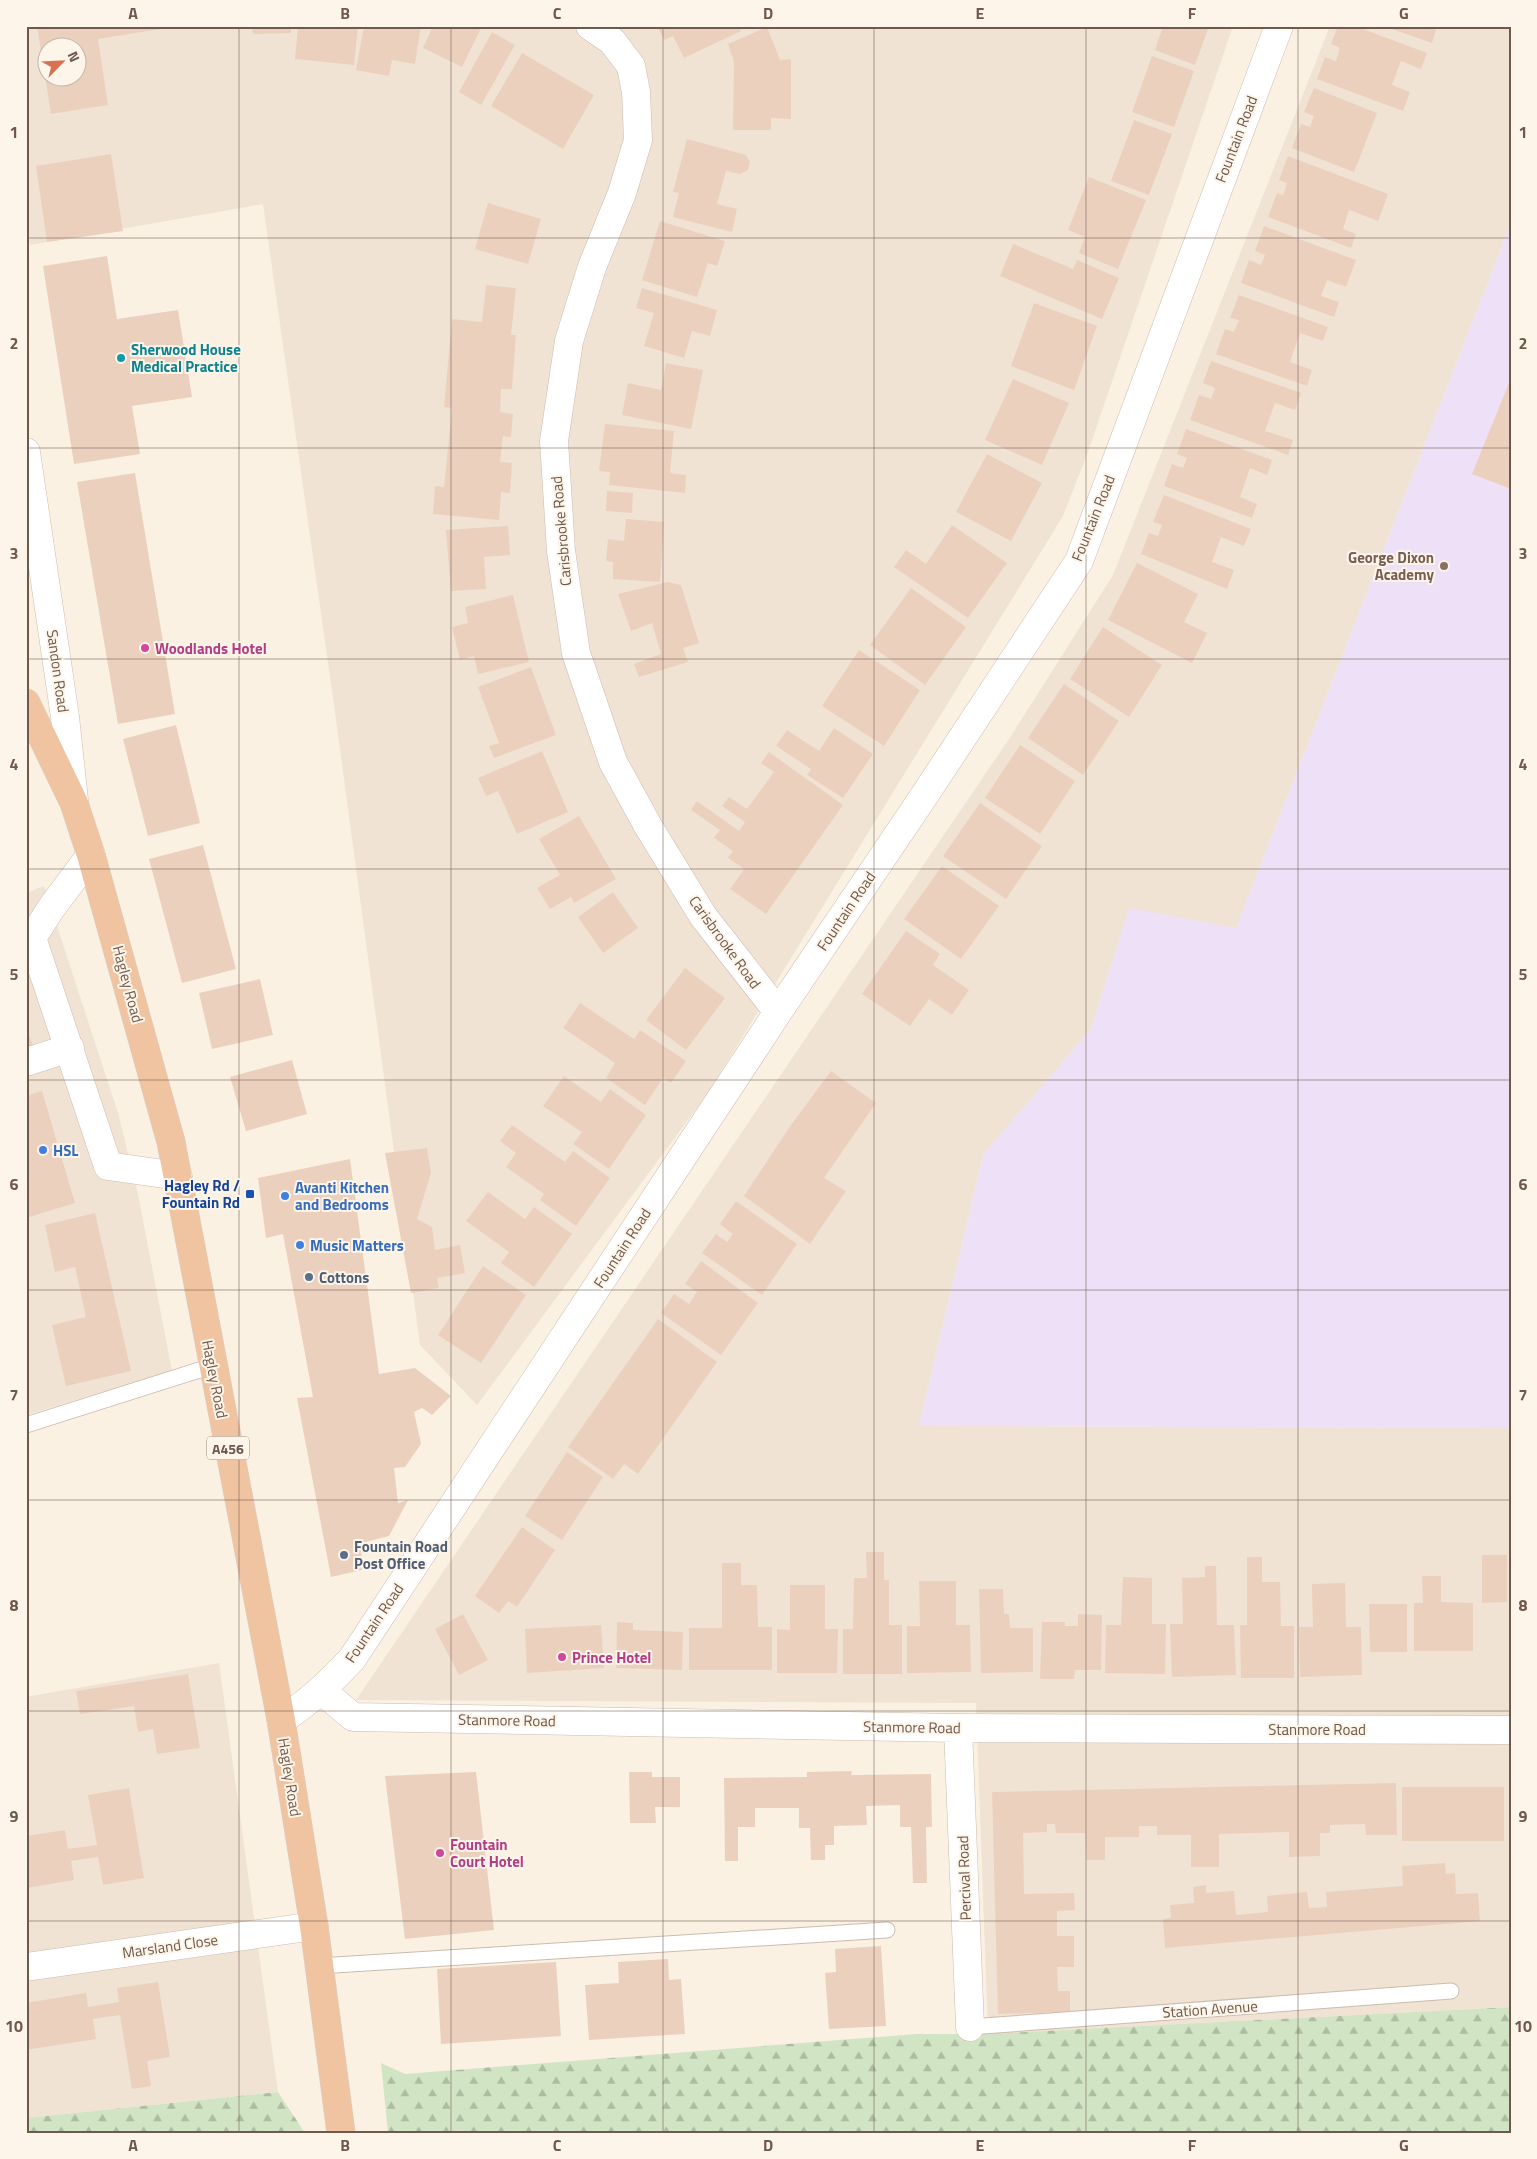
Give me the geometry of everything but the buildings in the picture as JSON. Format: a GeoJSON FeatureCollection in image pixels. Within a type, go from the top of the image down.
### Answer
{"type":"FeatureCollection","features":[{"type":"Feature","properties":{"kind":"highway","name":"Hagley Road"},"geometry":{"type":"LineString","coordinates":[[26,703],[74,803],[91,855],[135,1008],[178,1176],[212,1366],[281,1720],[314,1926],[341,2133]]}},
{"type":"Feature","properties":{"kind":"street","name":"Carisbrooke Road"},"geometry":{"type":"LineString","coordinates":[[590,26],[612,41],[632,66],[636,92],[638,140],[622,193],[592,267],[569,341],[554,441],[561,551],[576,653],[613,762],[648,826],[702,916],[778,1012]]}},
{"type":"Feature","properties":{"kind":"street","name":"Fountain Road"},"geometry":{"type":"LineString","coordinates":[[281,1720],[304,1706],[322,1691],[352,1659],[1078,561],[1279,26]]}},
{"type":"Feature","properties":{"kind":"street","name":"Sandon Road"},"geometry":{"type":"LineString","coordinates":[[26,452],[65,716],[74,803]]}},
{"type":"Feature","properties":{"kind":"street"},"geometry":{"type":"LineString","coordinates":[[26,569],[39,540]]}},
{"type":"Feature","properties":{"kind":"street"},"geometry":{"type":"LineString","coordinates":[[91,855],[52,907],[32,938],[108,1166],[178,1176]]}},
{"type":"Feature","properties":{"kind":"street"},"geometry":{"type":"LineString","coordinates":[[26,1062],[70,1048]]}},
{"type":"Feature","properties":{"kind":"street","name":"Stanmore Road"},"geometry":{"type":"LineString","coordinates":[[322,1691],[353,1717],[958,1728],[1511,1730]]}},
{"type":"Feature","properties":{"kind":"street","name":"Percival Road"},"geometry":{"type":"LineString","coordinates":[[958,1728],[970,2027]]}},
{"type":"Feature","properties":{"kind":"street","name":"Marsland Close"},"geometry":{"type":"LineString","coordinates":[[26,1967],[314,1926]]}},
{"type":"Feature","properties":{"kind":"lane"},"geometry":{"type":"LineString","coordinates":[[26,1425],[212,1366]]}},
{"type":"Feature","properties":{"kind":"lane"},"geometry":{"type":"LineString","coordinates":[[319,1966],[887,1930]]}},
{"type":"Feature","properties":{"kind":"lane","name":"Station Avenue"},"geometry":{"type":"LineString","coordinates":[[970,2027],[1451,1991]]}},
{"type":"Feature","properties":{"kind":"shaded area"},"geometry":{"type":"Polygon","coordinates":[[[26,26],[1233,26],[1088,452],[1063,516],[708,1093],[477,1405],[420,1345],[335,712],[263,204],[30,245],[26,214],[26,26]]]}},
{"type":"Feature","properties":{"kind":"shaded area"},"geometry":{"type":"Polygon","coordinates":[[[1330,26],[1511,26],[1511,223],[1236,928],[1129,909],[1091,1029],[983,1155],[919,1426],[1511,1428],[1511,2007],[988,2034],[976,1703],[356,1700],[1009,739],[1113,575],[1330,26]]]}},
{"type":"Feature","properties":{"kind":"shaded area","name":"George Dixon Academy"},"geometry":{"type":"Polygon","coordinates":[[[1511,223],[1511,1428],[919,1426],[983,1155],[1091,1029],[1129,908],[1236,928],[1511,223]]]}},
{"type":"Feature","properties":{"kind":"shaded area"},"geometry":{"type":"Polygon","coordinates":[[[44,886],[118,1113],[138,1194],[172,1371],[26,1415],[26,893],[44,886]]]}},
{"type":"Feature","properties":{"kind":"shaded area"},"geometry":{"type":"Polygon","coordinates":[[[219,1663],[278,2092],[26,2118],[26,1697],[219,1663]]]}},
{"type":"Feature","properties":{"kind":"green space"},"geometry":{"type":"Polygon","coordinates":[[[1511,2007],[1511,2133],[388,2133],[381,2063],[405,2074],[917,2034],[988,2034],[1511,2007]]]}},
{"type":"Feature","properties":{"kind":"green space"},"geometry":{"type":"Polygon","coordinates":[[[278,2092],[305,2133],[26,2133],[26,2118],[278,2092]]]}},
{"type":"Feature","properties":{"kind":"place","name":"Sherwood House Medical Practice"},"geometry":{"type":"Point","coordinates":[121,358]}},
{"type":"Feature","properties":{"kind":"place","name":"George Dixon Academy"},"geometry":{"type":"Point","coordinates":[1444,566]}},
{"type":"Feature","properties":{"kind":"place","name":"Woodlands Hotel"},"geometry":{"type":"Point","coordinates":[145,648]}},
{"type":"Feature","properties":{"kind":"place","name":"HSL"},"geometry":{"type":"Point","coordinates":[43,1150]}},
{"type":"Feature","properties":{"kind":"place","name":"Hagley Rd / Fountain Rd"},"geometry":{"type":"Point","coordinates":[250,1194]}},
{"type":"Feature","properties":{"kind":"place","name":"Avanti Kitchen and Bedrooms"},"geometry":{"type":"Point","coordinates":[285,1196]}},
{"type":"Feature","properties":{"kind":"place","name":"Music Matters"},"geometry":{"type":"Point","coordinates":[300,1245]}},
{"type":"Feature","properties":{"kind":"place","name":"Cottons"},"geometry":{"type":"Point","coordinates":[309,1277]}},
{"type":"Feature","properties":{"kind":"place","name":"Fountain Road Post Office"},"geometry":{"type":"Point","coordinates":[344,1555]}},
{"type":"Feature","properties":{"kind":"place","name":"Prince Hotel"},"geometry":{"type":"Point","coordinates":[562,1657]}},
{"type":"Feature","properties":{"kind":"place","name":"Fountain Court Hotel"},"geometry":{"type":"Point","coordinates":[440,1853]}}]}
